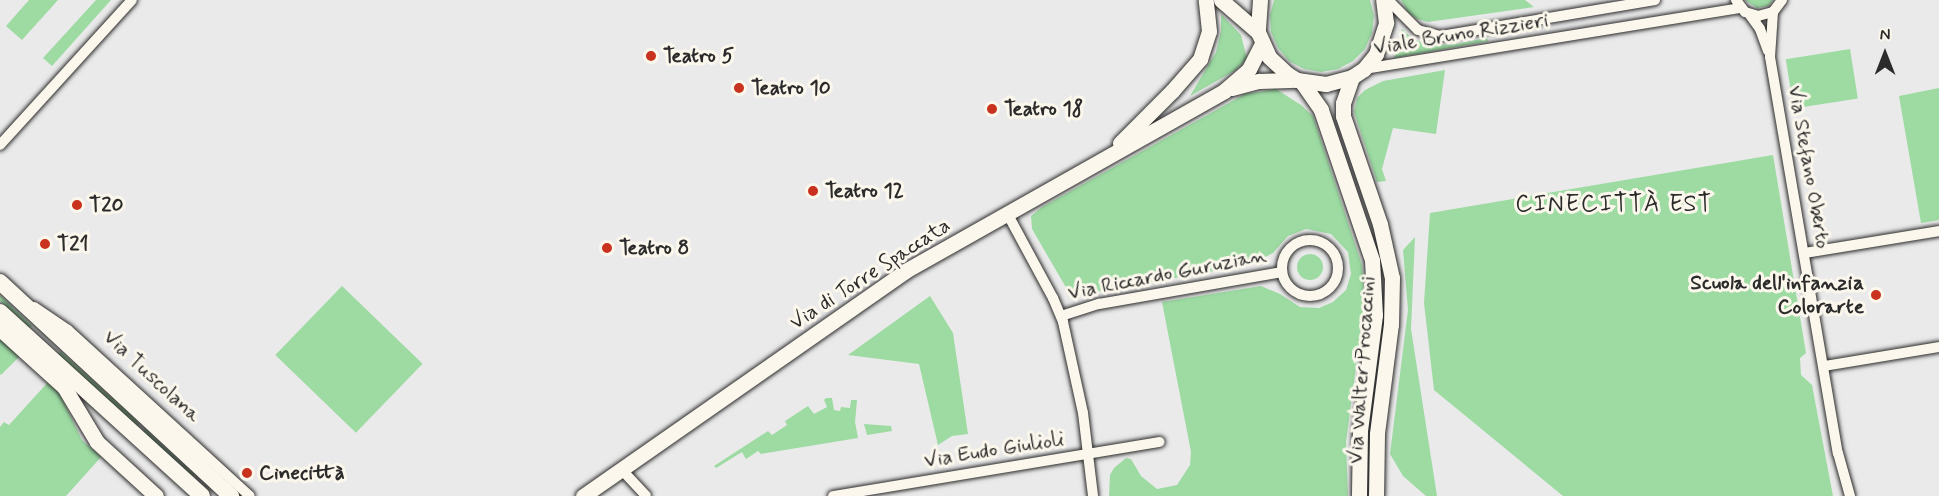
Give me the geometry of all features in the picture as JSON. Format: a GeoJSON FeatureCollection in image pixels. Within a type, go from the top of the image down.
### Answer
{"type":"FeatureCollection","features":[{"type":"Feature","properties":{"kind":"main road","name":"Via Tuscolana"},"geometry":{"type":"LineString","coordinates":[[0,282],[231,496]]}},
{"type":"Feature","properties":{"kind":"main road"},"geometry":{"type":"LineString","coordinates":[[0,312],[201,496]]}},
{"type":"Feature","properties":{"kind":"street"},"geometry":{"type":"LineString","coordinates":[[0,145],[132,0]]}},
{"type":"Feature","properties":{"kind":"street"},"geometry":{"type":"LineString","coordinates":[[1103,160],[1197,63],[1205,48],[1209,31],[1206,0]]}},
{"type":"Feature","properties":{"kind":"street","name":"Via Walter Procaccini"},"geometry":{"type":"LineString","coordinates":[[1221,0],[1260,38],[1276,66],[1299,80],[1322,110],[1372,260],[1375,315],[1360,430],[1359,496]]}},
{"type":"Feature","properties":{"kind":"street"},"geometry":{"type":"LineString","coordinates":[[1260,0],[1260,38]]}},
{"type":"Feature","properties":{"kind":"street","name":"Via Walter Procaccini"},"geometry":{"type":"LineString","coordinates":[[1376,496],[1377,434],[1391,324],[1392,278],[1380,224],[1343,116],[1343,103],[1358,73],[1376,54],[1385,34],[1386,12],[1383,0]]}},
{"type":"Feature","properties":{"kind":"street","name":"Viale Bruno Rizzieri"},"geometry":{"type":"LineString","coordinates":[[1388,0],[1418,30],[1440,36],[1655,0]]}},
{"type":"Feature","properties":{"kind":"street"},"geometry":{"type":"LineString","coordinates":[[1773,12],[1783,1]]}},
{"type":"Feature","properties":{"kind":"street","name":"Viale Bruno Rizzieri"},"geometry":{"type":"LineString","coordinates":[[1358,73],[1743,8],[1762,16],[1773,12]]}},
{"type":"Feature","properties":{"kind":"street","name":"Via Stefano Oberto"},"geometry":{"type":"LineString","coordinates":[[1743,8],[1760,29],[1770,57],[1838,453],[1850,496]]}},
{"type":"Feature","properties":{"kind":"street","name":"Via Stefano Oberto"},"geometry":{"type":"LineString","coordinates":[[1770,57],[1773,12]]}},
{"type":"Feature","properties":{"kind":"street","name":"Via di Torre Spaccata"},"geometry":{"type":"LineString","coordinates":[[590,494],[898,276],[1224,91],[1249,69],[1260,38]]}},
{"type":"Feature","properties":{"kind":"street","name":"Via di Torre Spaccata"},"geometry":{"type":"LineString","coordinates":[[1224,91],[1259,81],[1299,80],[1326,84],[1358,73]]}},
{"type":"Feature","properties":{"kind":"street"},"geometry":{"type":"LineString","coordinates":[[1007,213],[1061,316],[1083,413],[1093,496]]}},
{"type":"Feature","properties":{"kind":"street"},"geometry":{"type":"LineString","coordinates":[[1805,253],[1939,231]]}},
{"type":"Feature","properties":{"kind":"street","name":"Via Riccardo Guruzian"},"geometry":{"type":"LineString","coordinates":[[1308,240],[1317,240],[1332,250],[1338,268],[1332,285],[1317,295],[1307,296],[1290,288],[1282,272],[1285,254],[1291,247],[1308,240]]}},
{"type":"Feature","properties":{"kind":"street","name":"Via Riccardo Guruzian"},"geometry":{"type":"LineString","coordinates":[[1061,316],[1099,304],[1282,272]]}},
{"type":"Feature","properties":{"kind":"street","name":"Via Tuscolana"},"geometry":{"type":"LineString","coordinates":[[17,299],[46,313],[68,330],[250,496]]}},
{"type":"Feature","properties":{"kind":"street"},"geometry":{"type":"LineString","coordinates":[[0,329],[64,387],[97,442],[156,496]]}},
{"type":"Feature","properties":{"kind":"street"},"geometry":{"type":"LineString","coordinates":[[1824,366],[1939,347]]}},
{"type":"Feature","properties":{"kind":"street","name":"Via Eudo Giulioli"},"geometry":{"type":"LineString","coordinates":[[833,496],[1160,442]]}},
{"type":"Feature","properties":{"kind":"street"},"geometry":{"type":"LineString","coordinates":[[622,470],[646,496]]}},
{"type":"Feature","properties":{"kind":"green space"},"geometry":{"type":"Polygon","coordinates":[[[29,0],[58,0],[22,40],[6,26],[29,0]]]}},
{"type":"Feature","properties":{"kind":"green space"},"geometry":{"type":"Polygon","coordinates":[[[96,0],[111,0],[52,66],[43,58],[96,0]]]}},
{"type":"Feature","properties":{"kind":"green space"},"geometry":{"type":"Polygon","coordinates":[[[1274,0],[1370,0],[1374,16],[1372,33],[1365,49],[1353,61],[1338,69],[1321,72],[1304,69],[1289,61],[1278,48],[1271,32],[1270,15],[1274,0]]]}},
{"type":"Feature","properties":{"kind":"green space"},"geometry":{"type":"Polygon","coordinates":[[[1401,0],[1525,0],[1534,7],[1428,22],[1417,19],[1408,12],[1401,0]]]}},
{"type":"Feature","properties":{"kind":"green space"},"geometry":{"type":"Polygon","coordinates":[[[1745,0],[1773,0],[1768,6],[1757,8],[1745,0]]]}},
{"type":"Feature","properties":{"kind":"green space"},"geometry":{"type":"Polygon","coordinates":[[[1221,14],[1241,35],[1247,59],[1236,70],[1190,96],[1216,52],[1221,31],[1221,14]]]}},
{"type":"Feature","properties":{"kind":"green space"},"geometry":{"type":"Polygon","coordinates":[[[1402,29],[1413,39],[1428,44],[1451,45],[1486,38],[1489,41],[1394,58],[1402,29]]]}},
{"type":"Feature","properties":{"kind":"green space"},"geometry":{"type":"Polygon","coordinates":[[[1850,49],[1858,98],[1794,109],[1786,59],[1850,49]]]}},
{"type":"Feature","properties":{"kind":"green space"},"geometry":{"type":"Polygon","coordinates":[[[1445,70],[1436,134],[1393,128],[1382,169],[1386,181],[1377,182],[1354,112],[1357,98],[1365,90],[1383,81],[1445,70]]]}},
{"type":"Feature","properties":{"kind":"green space"},"geometry":{"type":"Polygon","coordinates":[[[1939,88],[1939,220],[1921,223],[1899,96],[1939,88]]]}},
{"type":"Feature","properties":{"kind":"green space"},"geometry":{"type":"Polygon","coordinates":[[[1276,89],[1301,105],[1313,116],[1362,265],[1365,299],[1346,442],[1348,496],[1109,496],[1110,475],[1114,468],[1126,458],[1131,459],[1141,476],[1157,489],[1177,485],[1190,465],[1191,452],[1162,302],[1261,286],[1280,294],[1300,307],[1319,308],[1333,302],[1346,290],[1351,274],[1348,252],[1331,234],[1306,229],[1288,236],[1273,253],[1249,265],[1071,296],[1032,229],[1031,216],[1042,207],[1245,94],[1276,89]]]}},
{"type":"Feature","properties":{"kind":"green space"},"geometry":{"type":"Polygon","coordinates":[[[1773,155],[1806,353],[1800,358],[1801,375],[1812,385],[1833,496],[1563,496],[1434,390],[1424,303],[1430,213],[1773,155]]]}},
{"type":"Feature","properties":{"kind":"green space"},"geometry":{"type":"Polygon","coordinates":[[[1415,237],[1411,329],[1437,496],[1426,496],[1403,476],[1390,454],[1408,310],[1403,250],[1415,237]]]}},
{"type":"Feature","properties":{"kind":"green space"},"geometry":{"type":"Polygon","coordinates":[[[1310,254],[1319,258],[1323,267],[1319,276],[1310,280],[1301,276],[1297,267],[1301,258],[1310,254]]]}},
{"type":"Feature","properties":{"kind":"green space"},"geometry":{"type":"Polygon","coordinates":[[[342,286],[423,364],[356,433],[275,355],[342,286]]]}},
{"type":"Feature","properties":{"kind":"green space"},"geometry":{"type":"Polygon","coordinates":[[[0,295],[32,326],[30,328],[0,301],[0,295]]]}},
{"type":"Feature","properties":{"kind":"green space"},"geometry":{"type":"Polygon","coordinates":[[[930,296],[953,333],[968,434],[952,436],[938,445],[919,364],[848,355],[930,296]]]}},
{"type":"Feature","properties":{"kind":"green space"},"geometry":{"type":"Polygon","coordinates":[[[0,338],[19,357],[1,375],[0,374],[0,338]]]}},
{"type":"Feature","properties":{"kind":"green space"},"geometry":{"type":"Polygon","coordinates":[[[60,351],[140,426],[137,427],[58,354],[60,351]]]}},
{"type":"Feature","properties":{"kind":"green space"},"geometry":{"type":"Polygon","coordinates":[[[49,381],[59,392],[82,440],[101,457],[66,496],[0,496],[0,427],[4,422],[9,425],[49,381]]]}},
{"type":"Feature","properties":{"kind":"green space"},"geometry":{"type":"Polygon","coordinates":[[[832,398],[834,410],[840,411],[841,407],[850,408],[851,400],[857,400],[855,422],[858,438],[761,454],[758,451],[746,459],[742,452],[716,468],[714,466],[768,431],[772,435],[787,425],[785,421],[808,406],[814,414],[827,407],[824,400],[832,398]]]}},
{"type":"Feature","properties":{"kind":"green space"},"geometry":{"type":"Polygon","coordinates":[[[864,424],[891,426],[892,431],[867,435],[864,424]]]}},
{"type":"Feature","properties":{"kind":"green space"},"geometry":{"type":"Polygon","coordinates":[[[145,429],[194,475],[191,478],[142,432],[145,429]]]}},
{"type":"Feature","properties":{"kind":"place","name":"Teatro 5"},"geometry":{"type":"Point","coordinates":[651,56]}},
{"type":"Feature","properties":{"kind":"place","name":"Teatro 10"},"geometry":{"type":"Point","coordinates":[739,88]}},
{"type":"Feature","properties":{"kind":"place","name":"Teatro 18"},"geometry":{"type":"Point","coordinates":[992,109]}},
{"type":"Feature","properties":{"kind":"place","name":"Teatro 12"},"geometry":{"type":"Point","coordinates":[813,191]}},
{"type":"Feature","properties":{"kind":"place","name":"T20"},"geometry":{"type":"Point","coordinates":[77,205]}},
{"type":"Feature","properties":{"kind":"place","name":"T21"},"geometry":{"type":"Point","coordinates":[45,244]}},
{"type":"Feature","properties":{"kind":"place","name":"Teatro 8"},"geometry":{"type":"Point","coordinates":[607,248]}},
{"type":"Feature","properties":{"kind":"place","name":"Scuola dell'infanzia Colorarte"},"geometry":{"type":"Point","coordinates":[1876,295]}},
{"type":"Feature","properties":{"kind":"place","name":"Cinecittà"},"geometry":{"type":"Point","coordinates":[247,473]}},
{"type":"Feature","properties":{"kind":"district","name":"CINECITTÀ EST"},"geometry":{"type":"Point","coordinates":[1614,205]}}]}
